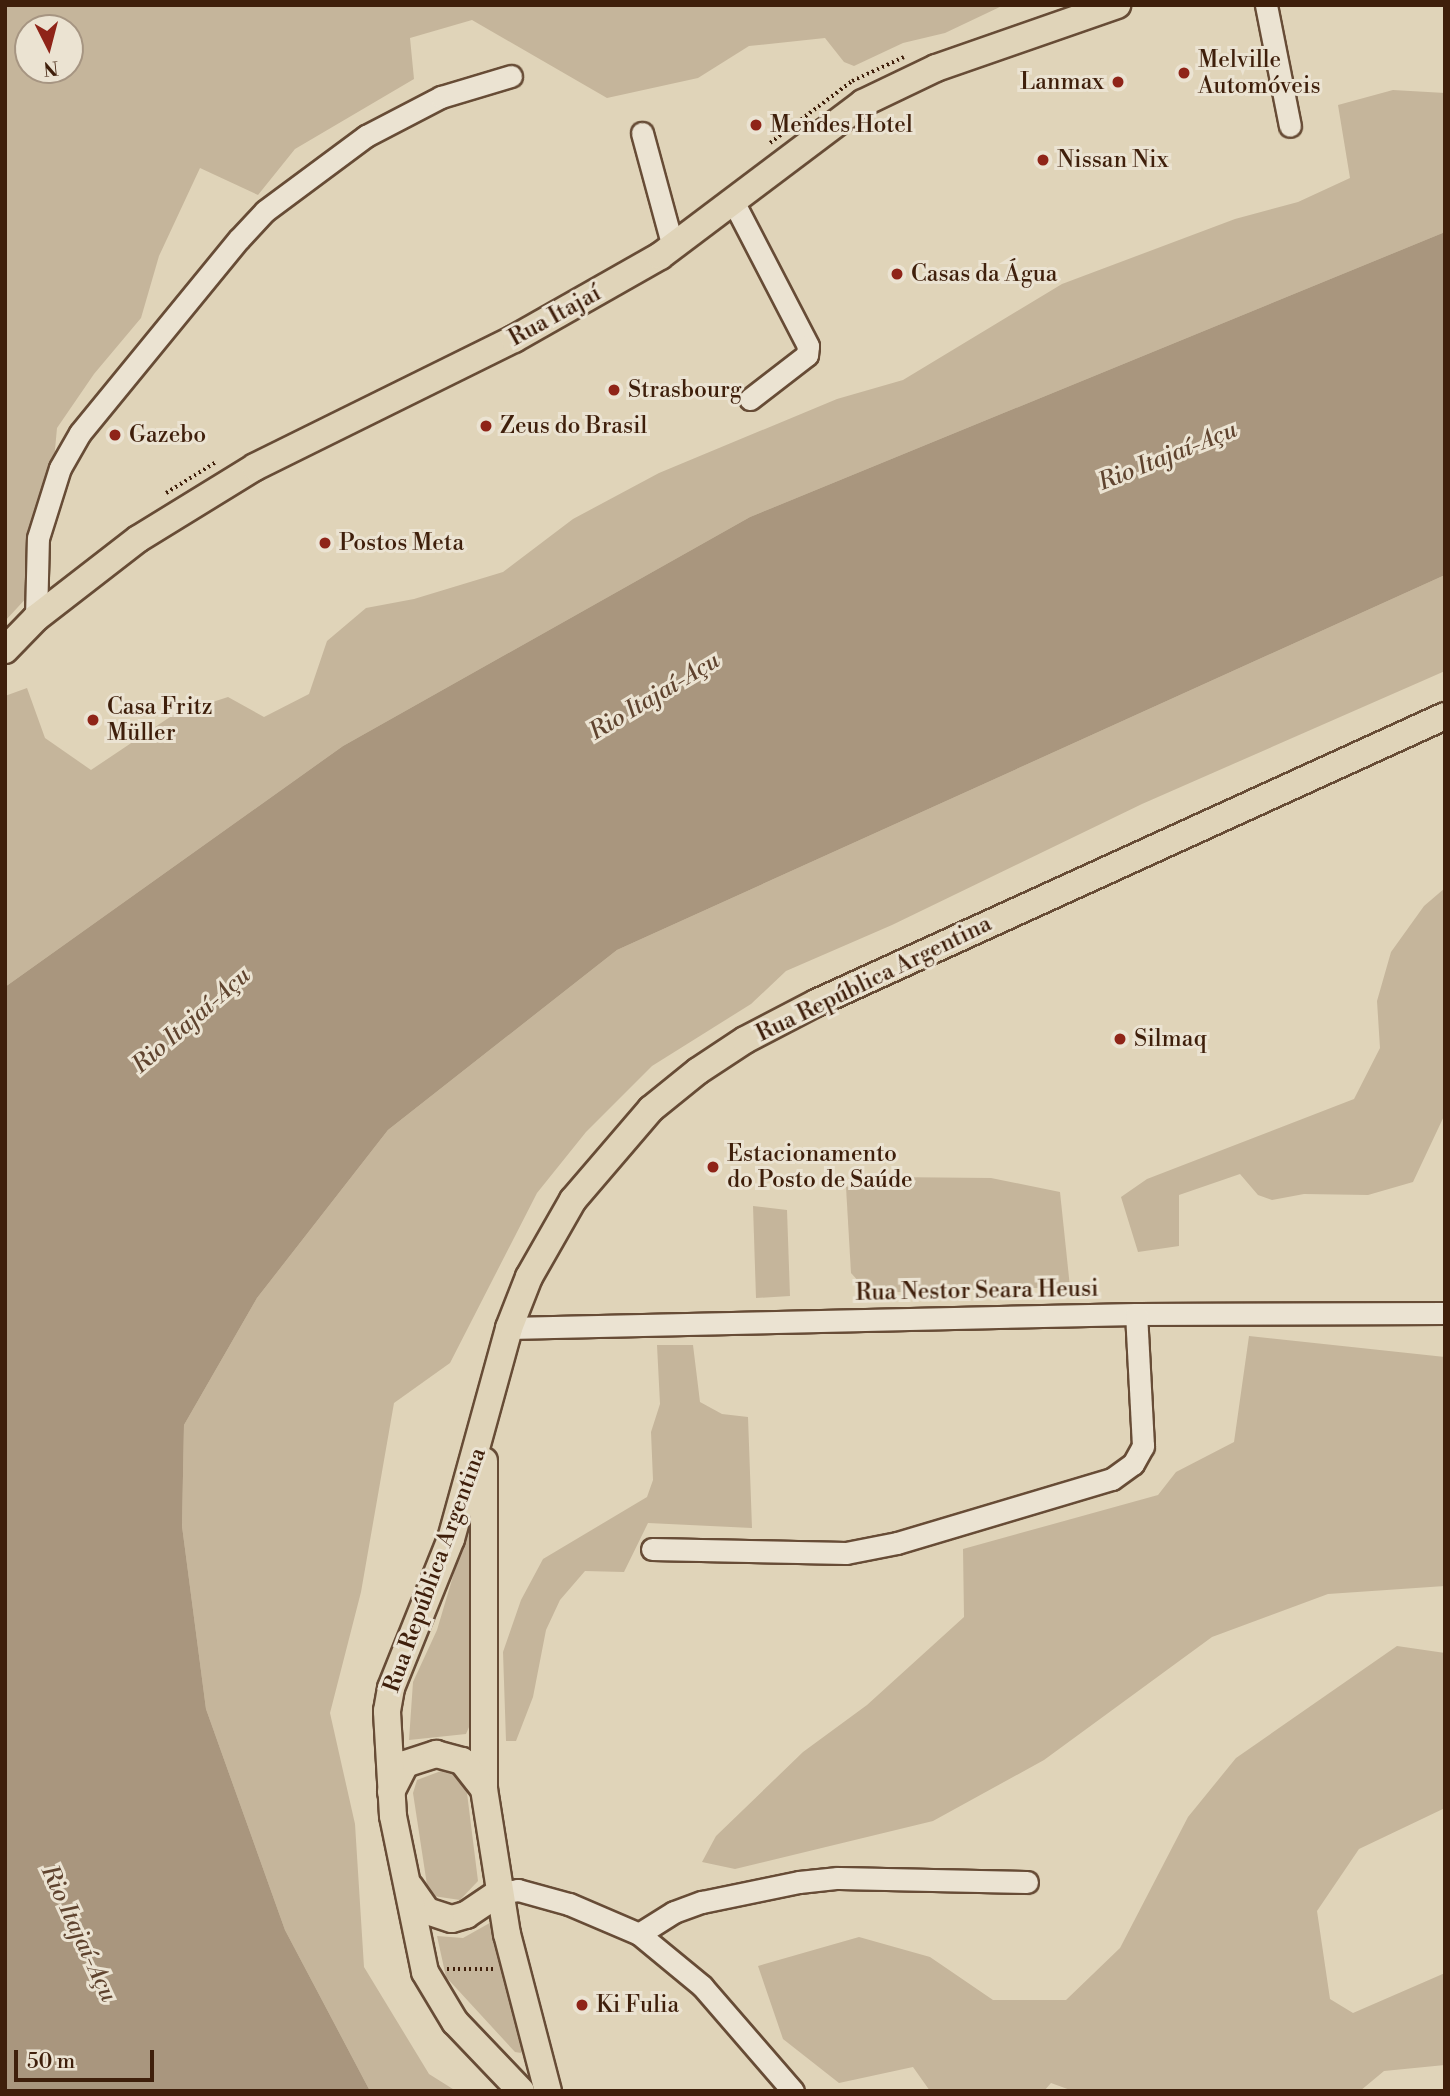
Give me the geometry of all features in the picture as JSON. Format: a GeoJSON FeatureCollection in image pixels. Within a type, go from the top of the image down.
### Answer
{"type":"FeatureCollection","features":[{"type":"Feature","properties":{"kind":"main road","name":"Rua Itajaí"},"geometry":{"type":"LineString","coordinates":[[5,650],[36,618],[138,539],[255,467],[514,339],[673,247],[863,103],[936,68],[1117,5]]}},
{"type":"Feature","properties":{"kind":"main road","name":"Rua República Argentina"},"geometry":{"type":"LineString","coordinates":[[521,2091],[454,2022],[425,1972],[403,1875],[391,1792],[386,1731],[391,1688],[438,1574],[484,1431],[509,1328],[529,1277],[582,1189],[651,1110],[698,1071],[816,1003],[1445,716]]}},
{"type":"Feature","properties":{"kind":"main road","name":"Rua República Argentina"},"geometry":{"type":"LineString","coordinates":[[484,1431],[484,1789],[499,1893],[515,1970],[548,2091]]}},
{"type":"Feature","properties":{"kind":"main road"},"geometry":{"type":"LineString","coordinates":[[391,1792],[405,1764],[436,1754],[462,1761],[484,1789]]}},
{"type":"Feature","properties":{"kind":"main road"},"geometry":{"type":"LineString","coordinates":[[403,1875],[416,1898],[435,1916],[466,1915],[499,1893]]}},
{"type":"Feature","properties":{"kind":"street"},"geometry":{"type":"LineString","coordinates":[[1266,5],[1290,126]]}},
{"type":"Feature","properties":{"kind":"street"},"geometry":{"type":"LineString","coordinates":[[36,618],[38,538],[60,468],[79,433],[239,240],[265,211],[366,136],[441,97],[511,76]]}},
{"type":"Feature","properties":{"kind":"street"},"geometry":{"type":"LineString","coordinates":[[642,134],[673,247]]}},
{"type":"Feature","properties":{"kind":"street"},"geometry":{"type":"LineString","coordinates":[[734,203],[808,346],[807,355],[750,399]]}},
{"type":"Feature","properties":{"kind":"street","name":"Rua Nestor Seara Heusi"},"geometry":{"type":"LineString","coordinates":[[509,1328],[1136,1314],[1445,1313]]}},
{"type":"Feature","properties":{"kind":"street"},"geometry":{"type":"LineString","coordinates":[[652,1549],[846,1553],[897,1543],[1112,1479],[1133,1464],[1143,1446],[1136,1314]]}},
{"type":"Feature","properties":{"kind":"street"},"geometry":{"type":"LineString","coordinates":[[639,1934],[674,1912],[702,1902],[799,1882],[838,1878],[1027,1882]]}},
{"type":"Feature","properties":{"kind":"street"},"geometry":{"type":"LineString","coordinates":[[499,1893],[519,1890],[569,1904],[639,1934],[702,1986],[793,2091]]}},
{"type":"Feature","properties":{"kind":"path"},"geometry":{"type":"LineString","coordinates":[[759,152],[852,81],[907,56]]}},
{"type":"Feature","properties":{"kind":"path"},"geometry":{"type":"LineString","coordinates":[[425,1972],[515,1970]]}},
{"type":"Feature","properties":{"kind":"shaded area"},"geometry":{"type":"Polygon","coordinates":[[[5,5],[1004,5],[945,33],[903,43],[854,66],[844,62],[825,38],[749,46],[698,78],[607,98],[472,20],[410,38],[414,79],[295,149],[258,195],[200,168],[159,256],[141,318],[94,374],[57,428],[43,580],[5,621],[5,5]]]}},
{"type":"Feature","properties":{"kind":"shaded area"},"geometry":{"type":"Polygon","coordinates":[[[1393,90],[1445,93],[1445,232],[750,517],[343,746],[5,987],[5,696],[27,688],[45,738],[91,770],[173,715],[228,697],[264,717],[309,694],[327,641],[366,608],[414,599],[503,572],[573,519],[659,473],[837,399],[903,380],[1062,284],[1235,219],[1298,202],[1350,178],[1338,105],[1393,90]]]}},
{"type":"Feature","properties":{"kind":"shaded area"},"geometry":{"type":"Polygon","coordinates":[[[1445,575],[1445,671],[1142,804],[892,925],[786,971],[751,1004],[652,1066],[586,1132],[537,1193],[450,1363],[394,1403],[361,1592],[330,1713],[355,1824],[364,1967],[429,2074],[456,2091],[370,2091],[285,1930],[206,1709],[182,1526],[184,1425],[257,1298],[388,1130],[617,950],[1445,575]]]}},
{"type":"Feature","properties":{"kind":"shaded area"},"geometry":{"type":"Polygon","coordinates":[[[1445,888],[1445,1114],[1413,1182],[1368,1195],[1304,1194],[1272,1200],[1258,1195],[1240,1174],[1179,1195],[1179,1246],[1138,1252],[1121,1197],[1147,1179],[1354,1099],[1380,1048],[1377,1001],[1391,952],[1424,906],[1445,888]]]}},
{"type":"Feature","properties":{"kind":"shaded area"},"geometry":{"type":"Polygon","coordinates":[[[887,1177],[991,1178],[1060,1192],[1070,1287],[869,1293],[851,1273],[846,1187],[887,1177]]]}},
{"type":"Feature","properties":{"kind":"shaded area"},"geometry":{"type":"Polygon","coordinates":[[[753,1206],[787,1210],[790,1296],[756,1298],[753,1206]]]}},
{"type":"Feature","properties":{"kind":"shaded area"},"geometry":{"type":"Polygon","coordinates":[[[1249,1336],[1445,1357],[1445,1586],[1328,1594],[1212,1637],[1044,1760],[933,1821],[735,1869],[702,1862],[716,1836],[803,1752],[867,1705],[964,1617],[963,1549],[1158,1495],[1176,1472],[1234,1442],[1249,1336]]]}},
{"type":"Feature","properties":{"kind":"shaded area"},"geometry":{"type":"Polygon","coordinates":[[[657,1345],[693,1345],[700,1402],[722,1414],[748,1417],[752,1528],[648,1523],[624,1572],[585,1571],[560,1600],[546,1630],[533,1697],[516,1741],[506,1741],[503,1652],[521,1600],[543,1559],[647,1497],[653,1480],[651,1432],[660,1404],[657,1345]]]}},
{"type":"Feature","properties":{"kind":"shaded area"},"geometry":{"type":"Polygon","coordinates":[[[470,1519],[472,1720],[466,1734],[409,1740],[413,1682],[437,1630],[470,1519]]]}},
{"type":"Feature","properties":{"kind":"shaded area"},"geometry":{"type":"Polygon","coordinates":[[[1397,1646],[1445,1653],[1445,1808],[1359,1849],[1317,1911],[1330,1999],[1353,2013],[1445,1973],[1445,2065],[1384,2071],[1360,2091],[1073,2091],[1051,2083],[1044,2091],[930,2091],[913,2067],[839,2083],[783,2039],[758,1966],[859,1937],[930,1957],[993,2000],[1066,2000],[1120,1948],[1188,1817],[1236,1758],[1397,1646]]]}},
{"type":"Feature","properties":{"kind":"shaded area"},"geometry":{"type":"Polygon","coordinates":[[[441,1771],[456,1775],[466,1785],[478,1881],[460,1900],[433,1896],[427,1885],[413,1793],[417,1780],[441,1771]]]}},
{"type":"Feature","properties":{"kind":"shaded area"},"geometry":{"type":"Polygon","coordinates":[[[495,1920],[525,2047],[521,2053],[515,2052],[446,1977],[437,1936],[463,1938],[495,1920]]]}},
{"type":"Feature","properties":{"kind":"water","name":"Rio Itajaí-Açu"},"geometry":{"type":"Polygon","coordinates":[[[1445,232],[1445,575],[617,950],[388,1130],[257,1298],[184,1425],[182,1526],[206,1709],[285,1930],[370,2091],[5,2091],[5,987],[343,746],[750,517],[1445,232]]]}},
{"type":"Feature","properties":{"kind":"place","name":"Melville Automóveis"},"geometry":{"type":"Point","coordinates":[1184,73]}},
{"type":"Feature","properties":{"kind":"place","name":"Lanmax"},"geometry":{"type":"Point","coordinates":[1118,82]}},
{"type":"Feature","properties":{"kind":"place","name":"Mendes Hotel"},"geometry":{"type":"Point","coordinates":[756,125]}},
{"type":"Feature","properties":{"kind":"place","name":"Nissan Nix"},"geometry":{"type":"Point","coordinates":[1043,160]}},
{"type":"Feature","properties":{"kind":"place","name":"Casas da Água"},"geometry":{"type":"Point","coordinates":[897,274]}},
{"type":"Feature","properties":{"kind":"place","name":"Strasbourg"},"geometry":{"type":"Point","coordinates":[614,390]}},
{"type":"Feature","properties":{"kind":"place","name":"Zeus do Brasil"},"geometry":{"type":"Point","coordinates":[486,426]}},
{"type":"Feature","properties":{"kind":"place","name":"Gazebo"},"geometry":{"type":"Point","coordinates":[115,435]}},
{"type":"Feature","properties":{"kind":"place","name":"Postos Meta"},"geometry":{"type":"Point","coordinates":[325,543]}},
{"type":"Feature","properties":{"kind":"place","name":"Casa Fritz Müller"},"geometry":{"type":"Point","coordinates":[93,720]}},
{"type":"Feature","properties":{"kind":"place","name":"Silmaq"},"geometry":{"type":"Point","coordinates":[1120,1039]}},
{"type":"Feature","properties":{"kind":"place","name":"Estacionamento do Posto de Saúde"},"geometry":{"type":"Point","coordinates":[713,1167]}},
{"type":"Feature","properties":{"kind":"place","name":"Ki Fulia"},"geometry":{"type":"Point","coordinates":[582,2005]}}]}
